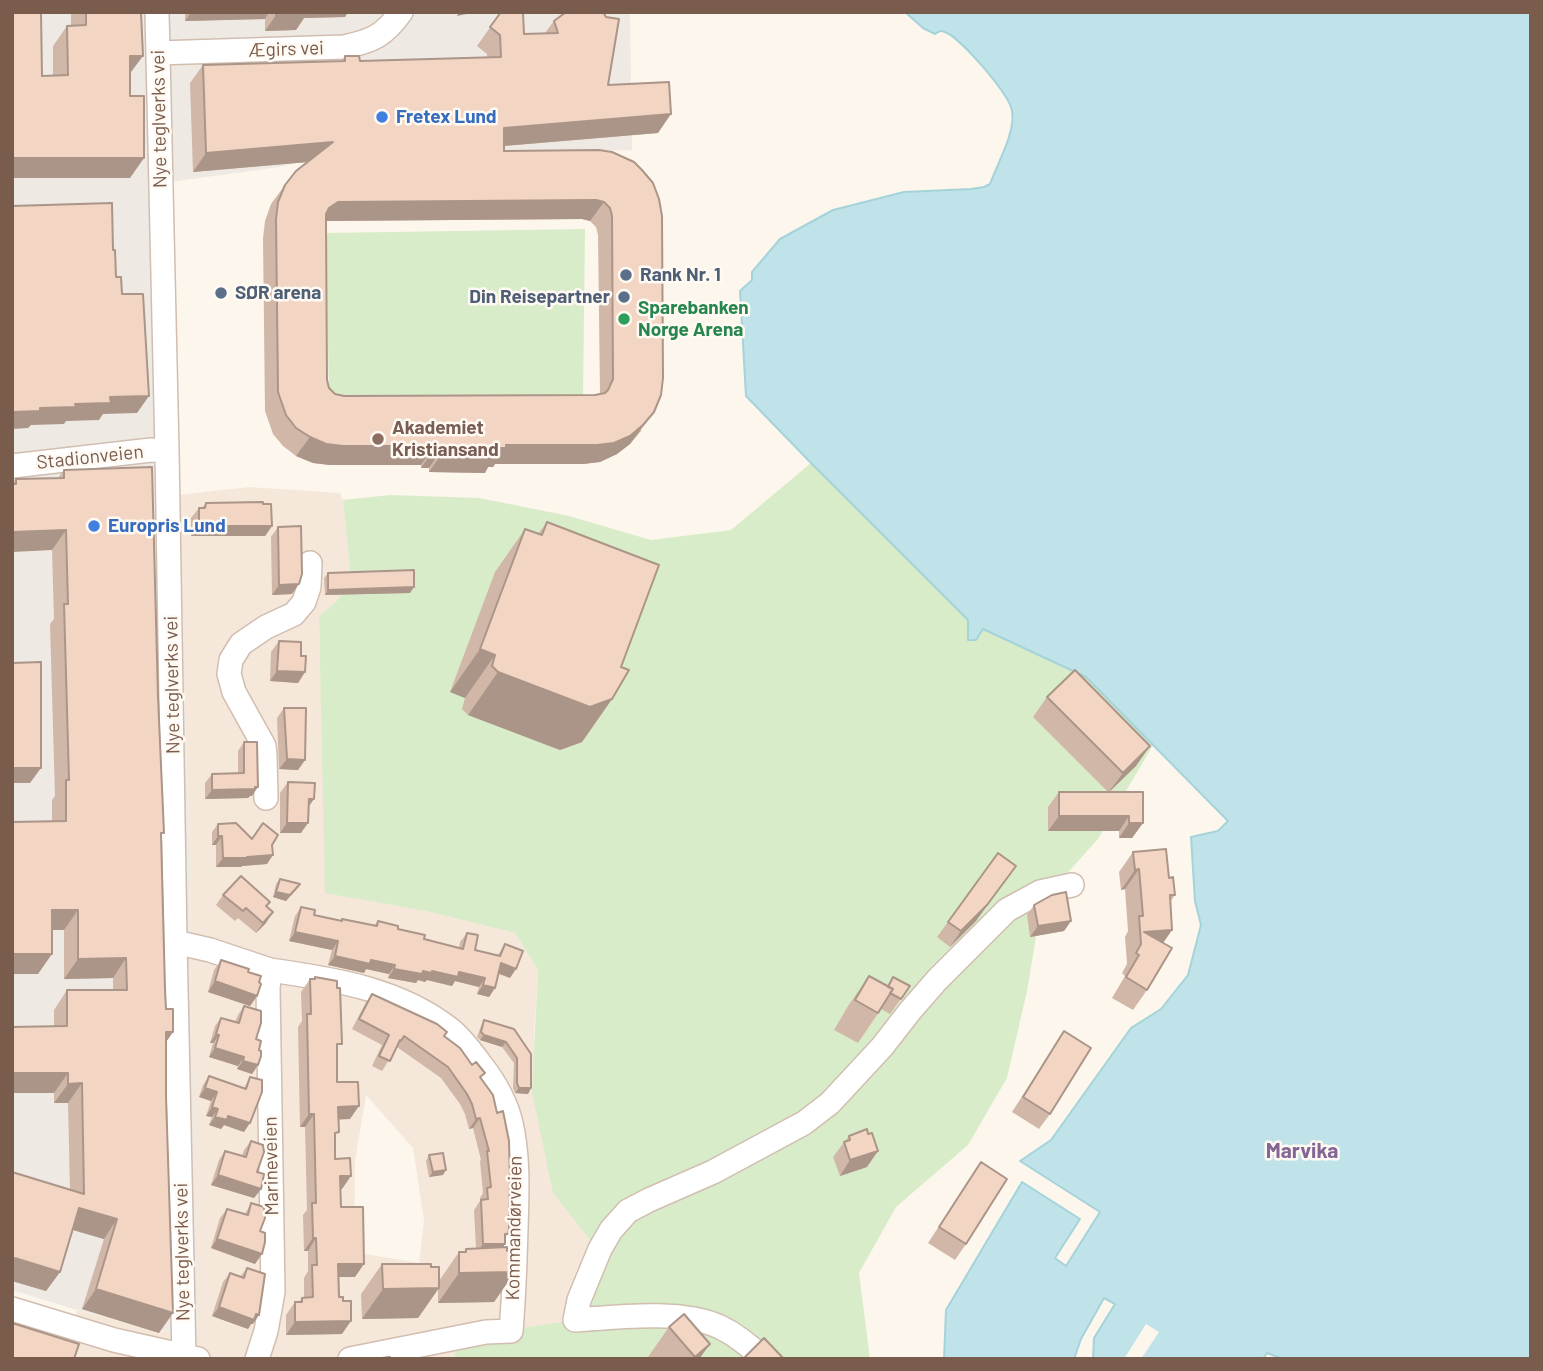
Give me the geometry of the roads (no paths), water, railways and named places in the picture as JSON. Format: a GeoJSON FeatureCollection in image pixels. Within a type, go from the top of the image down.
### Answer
{"type":"FeatureCollection","features":[{"type":"Feature","properties":{"kind":"street","name":"Nye teglverks vei"},"geometry":{"type":"LineString","coordinates":[[157,12],[175,942],[189,1357]]}},
{"type":"Feature","properties":{"kind":"street","name":"Ægirs vei"},"geometry":{"type":"LineString","coordinates":[[158,53],[344,47],[365,42],[381,34],[391,27],[401,12]]}},
{"type":"Feature","properties":{"kind":"street","name":"Stadionveien"},"geometry":{"type":"LineString","coordinates":[[12,466],[139,451],[167,451]]}},
{"type":"Feature","properties":{"kind":"street"},"geometry":{"type":"LineString","coordinates":[[266,798],[264,746],[234,692],[229,674],[231,660],[242,644],[267,627],[294,614],[304,602],[310,587],[310,563]]}},
{"type":"Feature","properties":{"kind":"street"},"geometry":{"type":"LineString","coordinates":[[764,1359],[741,1340],[700,1320],[636,1317],[575,1320],[589,1274],[611,1230],[628,1211],[713,1172],[804,1123],[830,1103],[882,1047],[937,980],[1007,910],[1040,892],[1073,885]]}},
{"type":"Feature","properties":{"kind":"street"},"geometry":{"type":"LineString","coordinates":[[175,942],[210,950],[270,970]]}},
{"type":"Feature","properties":{"kind":"street","name":"Kommandørveien"},"geometry":{"type":"LineString","coordinates":[[270,970],[326,978],[380,992],[404,1001],[452,1031],[471,1051],[501,1095],[516,1148],[518,1174],[512,1331],[486,1332],[350,1359]]}},
{"type":"Feature","properties":{"kind":"street","name":"Marineveien"},"geometry":{"type":"LineString","coordinates":[[257,1359],[266,1331],[273,1292],[268,988],[270,970]]}},
{"type":"Feature","properties":{"kind":"street"},"geometry":{"type":"LineString","coordinates":[[12,1309],[114,1340],[189,1357]]}},
{"type":"Feature","properties":{"kind":"water"},"geometry":{"type":"Polygon","coordinates":[[[905,12],[1531,12],[1531,1359],[1283,1359],[1267,1353],[1263,1359],[1093,1359],[1094,1338],[1115,1304],[1104,1298],[1081,1339],[1074,1359],[944,1359],[946,1310],[1022,1182],[1080,1219],[1055,1258],[1066,1266],[1100,1212],[1020,1161],[1051,1140],[1131,1028],[1161,1009],[1188,975],[1201,925],[1195,901],[1191,837],[1218,831],[1228,821],[1086,677],[983,629],[976,640],[968,640],[968,620],[746,396],[740,291],[752,280],[752,272],[780,239],[833,210],[904,192],[984,187],[990,184],[1001,158],[1009,138],[1012,119],[1012,111],[1003,93],[962,44],[942,31],[935,34],[923,28],[905,12]]]}},
{"type":"Feature","properties":{"kind":"place","name":"Fretex Lund"},"geometry":{"type":"Point","coordinates":[382,117]}},
{"type":"Feature","properties":{"kind":"place","name":"Rank Nr. 1"},"geometry":{"type":"Point","coordinates":[626,275]}},
{"type":"Feature","properties":{"kind":"place","name":"SØR arena"},"geometry":{"type":"Point","coordinates":[221,293]}},
{"type":"Feature","properties":{"kind":"place","name":"Din Reisepartner"},"geometry":{"type":"Point","coordinates":[624,297]}},
{"type":"Feature","properties":{"kind":"place","name":"Sparebanken Norge Arena"},"geometry":{"type":"Point","coordinates":[624,319]}},
{"type":"Feature","properties":{"kind":"place","name":"Akademiet Kristiansand"},"geometry":{"type":"Point","coordinates":[378,439]}},
{"type":"Feature","properties":{"kind":"place","name":"Europris Lund"},"geometry":{"type":"Point","coordinates":[94,526]}},
{"type":"Feature","properties":{"kind":"district","name":"Marvika"},"geometry":{"type":"Point","coordinates":[1302,1151]}}]}
